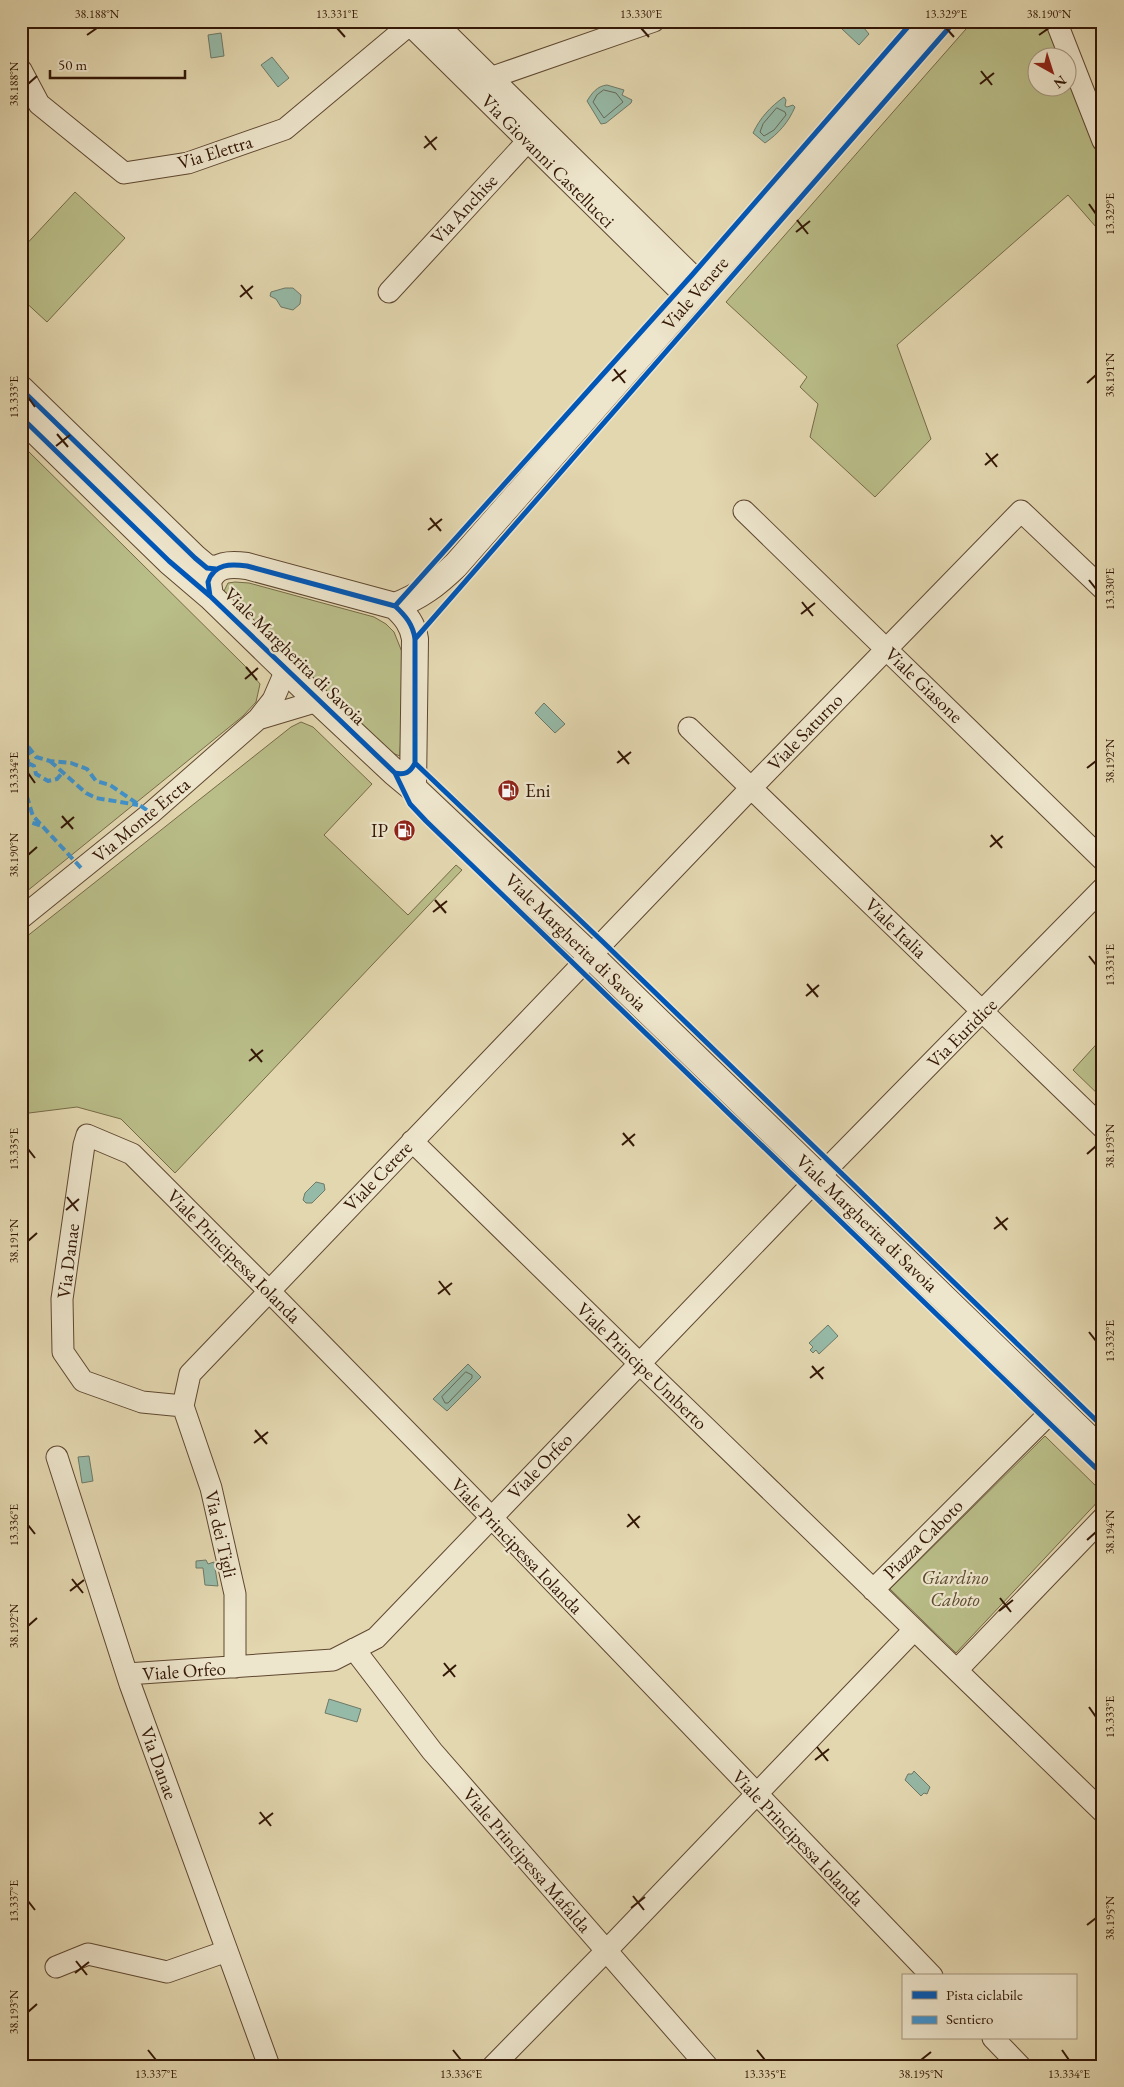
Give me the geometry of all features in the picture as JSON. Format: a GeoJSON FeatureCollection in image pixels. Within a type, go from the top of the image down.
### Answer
{"type":"FeatureCollection","features":[{"type":"Feature","properties":{"kind":"street","name":"Via Giovanni Castellucci"},"geometry":{"type":"LineString","coordinates":[[434,21],[490,78],[534,134]]}},
{"type":"Feature","properties":{"kind":"street"},"geometry":{"type":"LineString","coordinates":[[490,78],[654,21]]}},
{"type":"Feature","properties":{"kind":"street","name":"Viale Venere"},"geometry":{"type":"LineString","coordinates":[[456,565],[934,21]]}},
{"type":"Feature","properties":{"kind":"street","name":"Via Giovanni Castellucci"},"geometry":{"type":"LineString","coordinates":[[410,22],[534,134],[696,292]]}},
{"type":"Feature","properties":{"kind":"street","name":"Via Elettra"},"geometry":{"type":"LineString","coordinates":[[21,70],[38,104],[124,173],[188,163],[285,129],[410,22]]}},
{"type":"Feature","properties":{"kind":"street"},"geometry":{"type":"LineString","coordinates":[[1058,22],[1103,141]]}},
{"type":"Feature","properties":{"kind":"street","name":"Via Anchise"},"geometry":{"type":"LineString","coordinates":[[388,292],[534,134]]}},
{"type":"Feature","properties":{"kind":"street","name":"Viale Margherita di Savoia"},"geometry":{"type":"LineString","coordinates":[[21,389],[195,558],[207,568],[216,569]]}},
{"type":"Feature","properties":{"kind":"street","name":"Viale Margherita di Savoia"},"geometry":{"type":"LineString","coordinates":[[21,417],[178,570],[210,596],[318,701],[408,775],[1056,1407],[1101,1447]]}},
{"type":"Feature","properties":{"kind":"street","name":"Viale Giasone"},"geometry":{"type":"LineString","coordinates":[[744,511],[1103,860]]}},
{"type":"Feature","properties":{"kind":"street","name":"Viale Saturno"},"geometry":{"type":"LineString","coordinates":[[592,956],[751,788],[1021,511],[1103,589]]}},
{"type":"Feature","properties":{"kind":"street"},"geometry":{"type":"LineString","coordinates":[[210,596],[208,582],[216,569],[226,565],[247,566],[395,606],[404,614],[412,626],[415,639],[408,775]]}},
{"type":"Feature","properties":{"kind":"street"},"geometry":{"type":"LineString","coordinates":[[395,606],[422,595],[437,584],[456,565]]}},
{"type":"Feature","properties":{"kind":"street"},"geometry":{"type":"LineString","coordinates":[[415,639],[430,608],[456,565]]}},
{"type":"Feature","properties":{"kind":"street"},"geometry":{"type":"LineString","coordinates":[[258,719],[272,700],[286,670]]}},
{"type":"Feature","properties":{"kind":"street"},"geometry":{"type":"LineString","coordinates":[[258,719],[318,701]]}},
{"type":"Feature","properties":{"kind":"street","name":"Via Monte Ercta"},"geometry":{"type":"LineString","coordinates":[[21,918],[151,813],[258,719]]}},
{"type":"Feature","properties":{"kind":"street","name":"Viale Italia"},"geometry":{"type":"LineString","coordinates":[[689,728],[1103,1128]]}},
{"type":"Feature","properties":{"kind":"street","name":"Via Euridice"},"geometry":{"type":"LineString","coordinates":[[819,1177],[1103,888]]}},
{"type":"Feature","properties":{"kind":"street","name":"Viale Cerere"},"geometry":{"type":"LineString","coordinates":[[183,1406],[190,1374],[268,1290],[592,956]]}},
{"type":"Feature","properties":{"kind":"street","name":"Viale Principessa Iolanda"},"geometry":{"type":"LineString","coordinates":[[88,1135],[132,1154],[491,1517],[756,1795],[930,1974]]}},
{"type":"Feature","properties":{"kind":"street","name":"Via Danae"},"geometry":{"type":"LineString","coordinates":[[88,1135],[84,1145],[62,1299],[63,1352],[83,1381],[142,1402],[183,1406]]}},
{"type":"Feature","properties":{"kind":"street","name":"Viale Principe Umberto"},"geometry":{"type":"LineString","coordinates":[[412,1141],[873,1590]]}},
{"type":"Feature","properties":{"kind":"street","name":"Viale Orfeo"},"geometry":{"type":"LineString","coordinates":[[127,1674],[332,1660],[376,1638],[819,1177]]}},
{"type":"Feature","properties":{"kind":"street","name":"Via dei Tigli"},"geometry":{"type":"LineString","coordinates":[[183,1406],[211,1488],[235,1594],[236,1667]]}},
{"type":"Feature","properties":{"kind":"street","name":"Piazza Caboto"},"geometry":{"type":"LineString","coordinates":[[957,1670],[873,1590],[1056,1407]]}},
{"type":"Feature","properties":{"kind":"street","name":"Via Danae"},"geometry":{"type":"LineString","coordinates":[[57,1457],[127,1674],[268,2066]]}},
{"type":"Feature","properties":{"kind":"street"},"geometry":{"type":"LineString","coordinates":[[1103,1518],[957,1670],[1103,1812]]}},
{"type":"Feature","properties":{"kind":"street"},"geometry":{"type":"LineString","coordinates":[[493,2066],[914,1630]]}},
{"type":"Feature","properties":{"kind":"street","name":"Viale Principessa Mafalda"},"geometry":{"type":"LineString","coordinates":[[354,1649],[432,1751],[707,2066]]}},
{"type":"Feature","properties":{"kind":"street"},"geometry":{"type":"LineString","coordinates":[[56,1967],[88,1954],[167,1972],[227,1951]]}},
{"type":"Feature","properties":{"kind":"street"},"geometry":{"type":"LineString","coordinates":[[995,2040],[1020,2066]]}},
{"type":"Feature","properties":{"kind":"green space"},"geometry":{"type":"Polygon","coordinates":[[[973,21],[1049,21],[1060,48],[1026,48],[1026,98],[1076,98],[1076,89],[1103,159],[1103,235],[1068,195],[897,345],[931,439],[875,497],[810,437],[818,404],[800,387],[807,377],[726,302],[973,21]]]}},
{"type":"Feature","properties":{"kind":"green space"},"geometry":{"type":"Polygon","coordinates":[[[75,192],[125,238],[47,322],[21,298],[21,250],[75,192]]]}},
{"type":"Feature","properties":{"kind":"green space"},"geometry":{"type":"Polygon","coordinates":[[[21,444],[247,668],[260,684],[256,702],[243,716],[21,896],[21,444]]]}},
{"type":"Feature","properties":{"kind":"green space"},"geometry":{"type":"Polygon","coordinates":[[[228,583],[249,583],[374,617],[386,624],[394,632],[404,657],[400,756],[392,753],[227,595],[224,591],[228,583]]]}},
{"type":"Feature","properties":{"kind":"green space"},"geometry":{"type":"Polygon","coordinates":[[[301,722],[313,727],[372,784],[324,835],[408,915],[456,865],[462,870],[175,1173],[121,1119],[77,1107],[21,1114],[21,941],[291,727],[301,722]]]}},
{"type":"Feature","properties":{"kind":"green space"},"geometry":{"type":"Polygon","coordinates":[[[1103,1037],[1103,1099],[1073,1070],[1103,1037]]]}},
{"type":"Feature","properties":{"kind":"green space","name":"Giardino Caboto"},"geometry":{"type":"Polygon","coordinates":[[[1045,1436],[1103,1493],[1103,1496],[956,1653],[890,1589],[1045,1436]]]}},
{"type":"Feature","properties":{"kind":"water"},"geometry":{"type":"Polygon","coordinates":[[[850,21],[870,21],[864,28],[869,34],[859,45],[842,29],[850,21]]]}},
{"type":"Feature","properties":{"kind":"water"},"geometry":{"type":"Polygon","coordinates":[[[221,33],[224,56],[211,58],[208,35],[221,33]]]}},
{"type":"Feature","properties":{"kind":"water"},"geometry":{"type":"Polygon","coordinates":[[[272,57],[289,78],[278,87],[261,65],[272,57]]]}},
{"type":"Feature","properties":{"kind":"water"},"geometry":{"type":"Polygon","coordinates":[[[607,85],[624,90],[622,95],[632,100],[631,103],[606,123],[601,124],[587,101],[598,88],[607,85]]]}},
{"type":"Feature","properties":{"kind":"water"},"geometry":{"type":"Polygon","coordinates":[[[784,97],[786,100],[785,106],[793,105],[795,107],[783,127],[765,143],[753,133],[766,113],[784,97]]]}},
{"type":"Feature","properties":{"kind":"water"},"geometry":{"type":"Polygon","coordinates":[[[293,288],[301,295],[300,304],[293,310],[281,307],[276,299],[270,296],[271,292],[293,288]]]}},
{"type":"Feature","properties":{"kind":"water"},"geometry":{"type":"Polygon","coordinates":[[[544,703],[565,724],[555,733],[535,713],[544,703]]]}},
{"type":"Feature","properties":{"kind":"water"},"geometry":{"type":"Polygon","coordinates":[[[316,1182],[324,1184],[325,1190],[312,1203],[306,1203],[303,1200],[305,1193],[316,1182]]]}},
{"type":"Feature","properties":{"kind":"water"},"geometry":{"type":"Polygon","coordinates":[[[828,1325],[838,1336],[819,1354],[816,1350],[813,1353],[810,1350],[813,1347],[809,1343],[828,1325]]]}},
{"type":"Feature","properties":{"kind":"water"},"geometry":{"type":"Polygon","coordinates":[[[468,1364],[481,1377],[447,1411],[433,1399],[468,1364]]]}},
{"type":"Feature","properties":{"kind":"water"},"geometry":{"type":"Polygon","coordinates":[[[89,1456],[93,1481],[82,1483],[78,1457],[89,1456]]]}},
{"type":"Feature","properties":{"kind":"water"},"geometry":{"type":"Polygon","coordinates":[[[206,1560],[208,1564],[214,1562],[218,1586],[205,1585],[203,1568],[196,1568],[196,1561],[206,1560]]]}},
{"type":"Feature","properties":{"kind":"water"},"geometry":{"type":"Polygon","coordinates":[[[329,1699],[361,1709],[357,1722],[325,1713],[329,1699]]]}},
{"type":"Feature","properties":{"kind":"water"},"geometry":{"type":"Polygon","coordinates":[[[914,1771],[930,1787],[927,1794],[924,1793],[921,1796],[905,1780],[908,1774],[912,1774],[914,1771]]]}},
{"type":"Feature","properties":{"kind":"marked path"},"geometry":{"type":"LineString","coordinates":[[21,737],[36,757],[50,761],[71,763],[87,769],[96,781],[110,785],[151,813]]}},
{"type":"Feature","properties":{"kind":"marked path"},"geometry":{"type":"LineString","coordinates":[[26,791],[29,747]]}},
{"type":"Feature","properties":{"kind":"marked path"},"geometry":{"type":"LineString","coordinates":[[50,761],[86,793],[96,798],[138,805]]}},
{"type":"Feature","properties":{"kind":"marked path"},"geometry":{"type":"LineString","coordinates":[[28,763],[34,766],[36,774],[48,781],[57,779],[62,773]]}},
{"type":"Feature","properties":{"kind":"marked path"},"geometry":{"type":"LineString","coordinates":[[21,785],[27,796],[33,816],[82,869]]}},
{"type":"Feature","properties":{"kind":"marked path"},"geometry":{"type":"LineString","coordinates":[[21,819],[42,826]]}},
{"type":"Feature","properties":{"kind":"cycle path"},"geometry":{"type":"LineString","coordinates":[[395,606],[692,275],[913,21]]}},
{"type":"Feature","properties":{"kind":"cycle path"},"geometry":{"type":"LineString","coordinates":[[415,639],[955,21]]}},
{"type":"Feature","properties":{"kind":"cycle path"},"geometry":{"type":"LineString","coordinates":[[21,389],[195,558],[207,568],[216,569]]}},
{"type":"Feature","properties":{"kind":"cycle path"},"geometry":{"type":"LineString","coordinates":[[21,417],[169,561],[210,596],[395,773],[410,804],[426,821],[1103,1475]]}},
{"type":"Feature","properties":{"kind":"cycle path"},"geometry":{"type":"LineString","coordinates":[[210,596],[208,582],[214,571],[224,566],[241,565],[395,606],[411,625],[415,639],[415,763],[407,772],[402,774],[395,773]]}},
{"type":"Feature","properties":{"kind":"cycle path"},"geometry":{"type":"LineString","coordinates":[[415,763],[604,943],[1103,1427]]}},
{"type":"Feature","properties":{"kind":"place","name":"Eni"},"geometry":{"type":"Point","coordinates":[509,790]}},
{"type":"Feature","properties":{"kind":"place","name":"IP"},"geometry":{"type":"Point","coordinates":[404,830]}}]}
